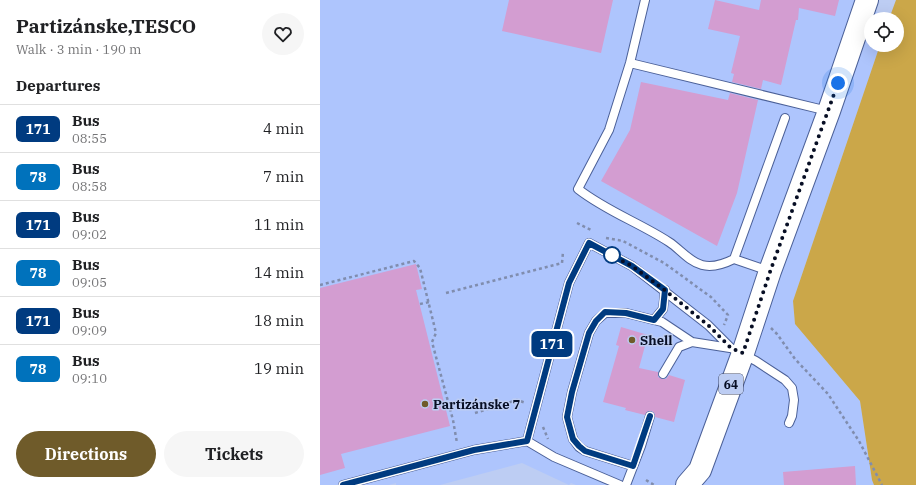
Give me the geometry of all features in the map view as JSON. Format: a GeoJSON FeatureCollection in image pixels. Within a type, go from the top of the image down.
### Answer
{"type":"FeatureCollection","features":[{"type":"Feature","properties":{"kind":"main road","name":"64"},"geometry":{"type":"LineString","coordinates":[[696,480],[720,415],[737,351],[770,272],[829,111],[867,0]]}},
{"type":"Feature","properties":{"kind":"lane"},"geometry":{"type":"LineString","coordinates":[[645,0],[630,63],[609,130],[578,189],[592,200],[670,243],[684,256],[702,265],[721,265],[734,259],[770,272]]}},
{"type":"Feature","properties":{"kind":"lane"},"geometry":{"type":"LineString","coordinates":[[630,63],[829,111]]}},
{"type":"Feature","properties":{"kind":"lane"},"geometry":{"type":"LineString","coordinates":[[734,259],[785,118]]}},
{"type":"Feature","properties":{"kind":"lane"},"geometry":{"type":"LineString","coordinates":[[527,441],[569,283],[589,243],[632,266],[665,290],[737,351],[785,380],[792,388],[794,400],[792,416],[789,423]]}},
{"type":"Feature","properties":{"kind":"lane"},"geometry":{"type":"LineString","coordinates":[[654,320],[663,309],[665,290]]}},
{"type":"Feature","properties":{"kind":"lane"},"geometry":{"type":"LineString","coordinates":[[633,466],[585,451],[573,439],[567,417],[572,392],[589,333],[596,321],[605,312],[626,313],[662,322],[692,342],[737,351]]}},
{"type":"Feature","properties":{"kind":"lane"},"geometry":{"type":"LineString","coordinates":[[663,374],[679,347],[692,342]]}},
{"type":"Feature","properties":{"kind":"lane"},"geometry":{"type":"LineString","coordinates":[[626,485],[650,416]]}},
{"type":"Feature","properties":{"kind":"lane"},"geometry":{"type":"LineString","coordinates":[[343,485],[474,450],[527,441],[554,457],[620,485]]}},
{"type":"Feature","properties":{"kind":"path"},"geometry":{"type":"LineString","coordinates":[[577,223],[597,234]]}},
{"type":"Feature","properties":{"kind":"path"},"geometry":{"type":"LineString","coordinates":[[604,237],[623,241],[664,263],[711,297],[728,315]]}},
{"type":"Feature","properties":{"kind":"path"},"geometry":{"type":"LineString","coordinates":[[446,293],[562,263],[563,252]]}},
{"type":"Feature","properties":{"kind":"path"},"geometry":{"type":"LineString","coordinates":[[320,285],[414,260],[420,268],[429,302],[436,333],[432,342],[453,420],[457,444]]}},
{"type":"Feature","properties":{"kind":"path"},"geometry":{"type":"LineString","coordinates":[[420,304],[429,302]]}},
{"type":"Feature","properties":{"kind":"path"},"geometry":{"type":"LineString","coordinates":[[768,326],[777,334],[795,359],[828,394],[859,440],[882,485]]}},
{"type":"Feature","properties":{"kind":"path"},"geometry":{"type":"LineString","coordinates":[[475,413],[516,400],[529,404]]}},
{"type":"Feature","properties":{"kind":"path"},"geometry":{"type":"LineString","coordinates":[[646,480],[654,485]]}},
{"type":"Feature","properties":{"kind":"shaded area"},"geometry":{"type":"Polygon","coordinates":[[[320,0],[868,0],[877,12],[864,12],[864,52],[878,52],[793,301],[795,324],[860,401],[872,480],[875,485],[576,485],[571,483],[569,485],[522,463],[440,485],[396,485],[396,483],[389,485],[320,485],[320,0]]]}},
{"type":"Feature","properties":{"kind":"shaded area"},"geometry":{"type":"Polygon","coordinates":[[[896,0],[916,0],[916,485],[874,485],[860,401],[795,324],[793,301],[878,52],[904,52],[904,12],[892,12],[896,0]]]}},
{"type":"Feature","properties":{"kind":"building"},"geometry":{"type":"Polygon","coordinates":[[[509,0],[613,0],[601,53],[502,31],[509,0]]]}},
{"type":"Feature","properties":{"kind":"building"},"geometry":{"type":"Polygon","coordinates":[[[715,0],[759,10],[761,0],[839,0],[835,16],[799,8],[798,20],[796,20],[781,85],[763,80],[761,89],[732,82],[734,74],[731,73],[740,36],[708,29],[715,0]]]}},
{"type":"Feature","properties":{"kind":"building"},"geometry":{"type":"Polygon","coordinates":[[[641,82],[728,100],[730,93],[758,100],[737,193],[717,246],[601,181],[630,130],[641,82]]]}},
{"type":"Feature","properties":{"kind":"building"},"geometry":{"type":"Polygon","coordinates":[[[416,264],[422,289],[416,290],[450,426],[341,454],[345,468],[320,475],[320,288],[416,264]]]}},
{"type":"Feature","properties":{"kind":"building"},"geometry":{"type":"Polygon","coordinates":[[[621,327],[648,335],[639,368],[658,372],[658,377],[663,379],[666,379],[669,375],[685,380],[674,422],[655,417],[655,414],[652,411],[648,411],[645,415],[603,402],[619,346],[616,345],[621,327]]]}},
{"type":"Feature","properties":{"kind":"building"},"geometry":{"type":"Polygon","coordinates":[[[855,466],[856,485],[784,485],[783,472],[855,466]]]}},
{"type":"Feature","properties":{"kind":"bus line","name":"171"},"geometry":{"type":"LineString","coordinates":[[343,485],[474,450],[527,441],[569,283],[589,243],[632,266],[665,290],[663,309],[654,320],[626,313],[605,312],[596,321],[589,333],[570,398],[567,417],[570,431],[573,439],[585,451],[633,466],[650,416]]}},
{"type":"Feature","properties":{"kind":"place","name":"Shell"},"geometry":{"type":"Point","coordinates":[632,340]}},
{"type":"Feature","properties":{"kind":"place","name":"Partizánske 7"},"geometry":{"type":"Point","coordinates":[425,404]}},
{"type":"Feature","properties":{"kind":"route"},"geometry":{"type":"LineString","coordinates":[[612,255],[632,266],[662,288],[708,325],[731,348],[743,353],[770,272],[838,83]]}}]}
